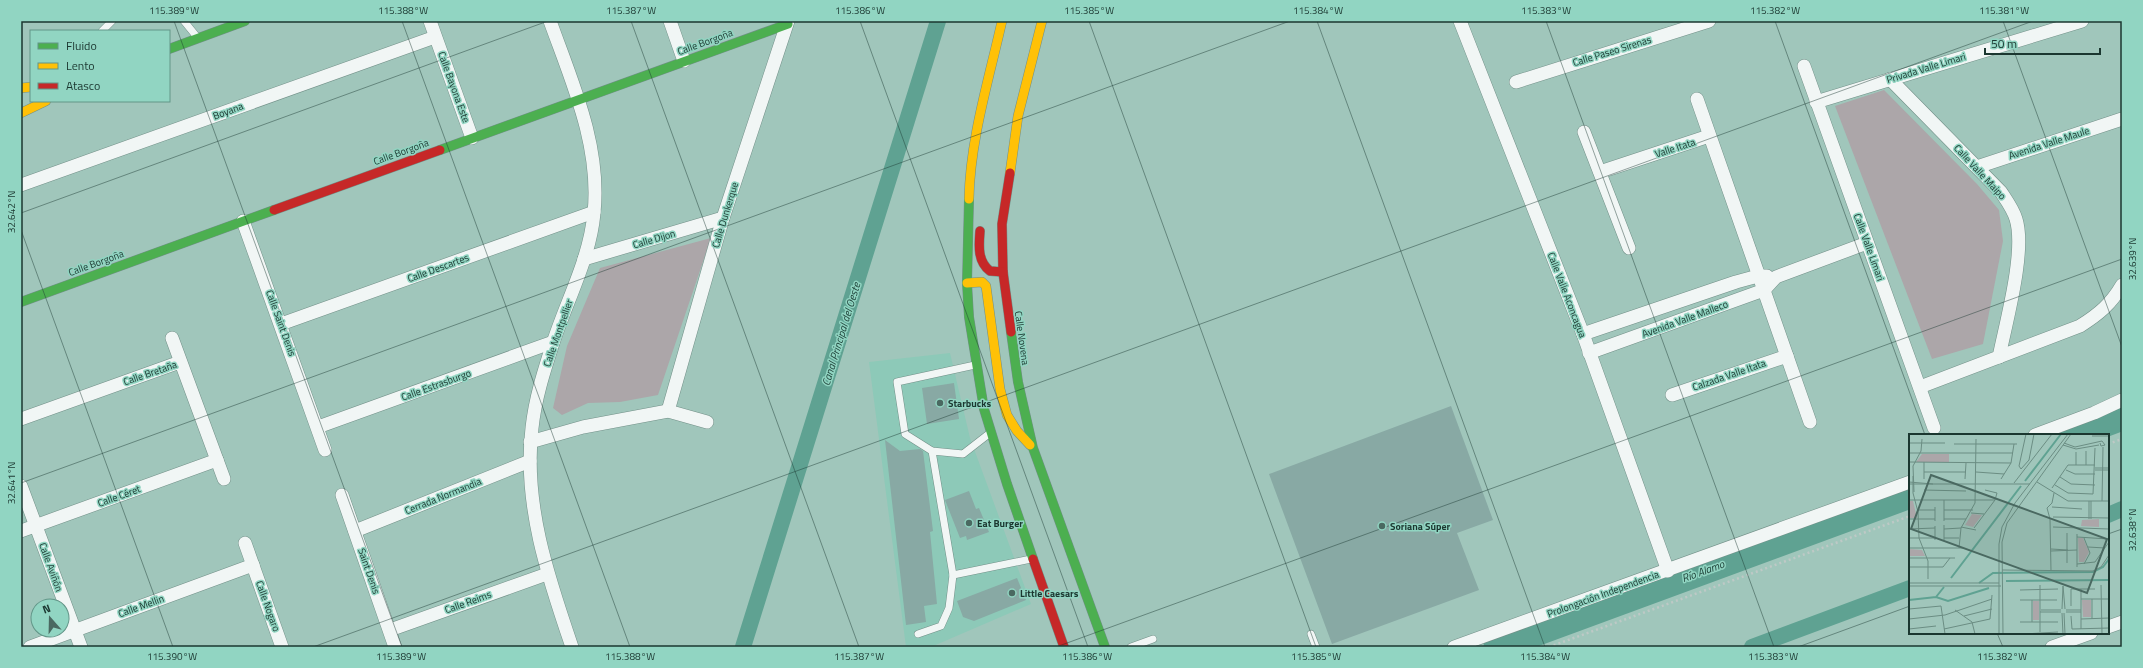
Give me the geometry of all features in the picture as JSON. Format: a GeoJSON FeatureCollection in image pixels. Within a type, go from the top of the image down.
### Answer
{"type":"FeatureCollection","features":[{"type":"Feature","properties":{"kind":"main road"},"geometry":{"type":"LineString","coordinates":[[170,49],[245,21]]}},
{"type":"Feature","properties":{"kind":"main road"},"geometry":{"type":"LineString","coordinates":[[1002,21],[976,133],[969,180],[967,283],[969,317],[975,365],[990,432],[1064,647]]}},
{"type":"Feature","properties":{"kind":"main road","name":"Calle Novena"},"geometry":{"type":"LineString","coordinates":[[1042,21],[1017,123],[1002,224],[1003,272],[1018,382],[1033,448],[1105,647]]}},
{"type":"Feature","properties":{"kind":"main road","name":"Calle Borgoña"},"geometry":{"type":"LineString","coordinates":[[21,301],[788,22]]}},
{"type":"Feature","properties":{"kind":"main road"},"geometry":{"type":"LineString","coordinates":[[989,82],[993,97]]}},
{"type":"Feature","properties":{"kind":"main road"},"geometry":{"type":"LineString","coordinates":[[21,113],[44,102]]}},
{"type":"Feature","properties":{"kind":"main road"},"geometry":{"type":"LineString","coordinates":[[980,221],[979,251],[984,264],[991,271],[1003,272]]}},
{"type":"Feature","properties":{"kind":"main road"},"geometry":{"type":"LineString","coordinates":[[967,283],[982,282],[986,286],[1000,389],[1007,415],[1017,431],[1033,448]]}},
{"type":"Feature","properties":{"kind":"street","name":"Calle Bayona Este"},"geometry":{"type":"LineString","coordinates":[[430,21],[472,138]]}},
{"type":"Feature","properties":{"kind":"street","name":"Calle Montpellier"},"geometry":{"type":"LineString","coordinates":[[550,21],[578,99],[588,135],[593,168],[594,212],[584,259],[553,342],[538,394],[530,442],[530,461],[535,518],[547,574],[572,647]]}},
{"type":"Feature","properties":{"kind":"street"},"geometry":{"type":"LineString","coordinates":[[670,21],[684,61]]}},
{"type":"Feature","properties":{"kind":"street","name":"Calle Valle Aconcagua"},"geometry":{"type":"LineString","coordinates":[[1460,21],[1583,334],[1668,571]]}},
{"type":"Feature","properties":{"kind":"street","name":"Calle Paseo Sirenas"},"geometry":{"type":"LineString","coordinates":[[1516,82],[1709,21]]}},
{"type":"Feature","properties":{"kind":"street","name":"Privada Valle Limari"},"geometry":{"type":"LineString","coordinates":[[1816,102],[2082,21]]}},
{"type":"Feature","properties":{"kind":"street","name":"Calle Dunkerque"},"geometry":{"type":"LineString","coordinates":[[668,411],[723,218],[788,22]]}},
{"type":"Feature","properties":{"kind":"street","name":"Boyana"},"geometry":{"type":"LineString","coordinates":[[21,185],[435,37]]}},
{"type":"Feature","properties":{"kind":"street","name":"Calle Valle Limari"},"geometry":{"type":"LineString","coordinates":[[1804,66],[1934,428]]}},
{"type":"Feature","properties":{"kind":"street","name":"Calle Valle Maipo"},"geometry":{"type":"LineString","coordinates":[[1890,79],[1977,167],[2010,206],[2016,219],[2019,235],[2019,254],[1998,357]]}},
{"type":"Feature","properties":{"kind":"street"},"geometry":{"type":"LineString","coordinates":[[1697,99],[1709,136]]}},
{"type":"Feature","properties":{"kind":"street","name":"Avenida Valle Maule"},"geometry":{"type":"LineString","coordinates":[[1977,167],[2122,119]]}},
{"type":"Feature","properties":{"kind":"street"},"geometry":{"type":"LineString","coordinates":[[1584,132],[1629,248]]}},
{"type":"Feature","properties":{"kind":"street","name":"Valle Itata"},"geometry":{"type":"LineString","coordinates":[[1600,172],[1709,136],[1758,276]]}},
{"type":"Feature","properties":{"kind":"street","name":"Calle Descartes"},"geometry":{"type":"LineString","coordinates":[[281,324],[594,212]]}},
{"type":"Feature","properties":{"kind":"street","name":"Calle Dijon"},"geometry":{"type":"LineString","coordinates":[[584,259],[723,218]]}},
{"type":"Feature","properties":{"kind":"street","name":"Calle Saint Denis"},"geometry":{"type":"LineString","coordinates":[[243,220],[325,450]]}},
{"type":"Feature","properties":{"kind":"street","name":"Avenida Valle Malleco"},"geometry":{"type":"LineString","coordinates":[[1583,334],[1758,276],[1776,277],[1867,243]]}},
{"type":"Feature","properties":{"kind":"street"},"geometry":{"type":"LineString","coordinates":[[1758,276],[1810,422]]}},
{"type":"Feature","properties":{"kind":"street","name":"Avenida Valle Malleco"},"geometry":{"type":"LineString","coordinates":[[1590,353],[1764,290],[1776,277]]}},
{"type":"Feature","properties":{"kind":"street"},"geometry":{"type":"LineString","coordinates":[[1920,387],[2080,326],[2099,314],[2112,301],[2122,285]]}},
{"type":"Feature","properties":{"kind":"street"},"geometry":{"type":"LineString","coordinates":[[172,338],[180,362]]}},
{"type":"Feature","properties":{"kind":"street","name":"Calle Estrasburgo"},"geometry":{"type":"LineString","coordinates":[[318,427],[553,342]]}},
{"type":"Feature","properties":{"kind":"street","name":"Calzada Valle Itata"},"geometry":{"type":"LineString","coordinates":[[1672,395],[1787,356]]}},
{"type":"Feature","properties":{"kind":"street","name":"Calle Bretaña"},"geometry":{"type":"LineString","coordinates":[[21,420],[180,362],[224,479]]}},
{"type":"Feature","properties":{"kind":"street"},"geometry":{"type":"LineString","coordinates":[[2038,434],[2094,413],[2122,400]]}},
{"type":"Feature","properties":{"kind":"street"},"geometry":{"type":"LineString","coordinates":[[530,442],[610,421],[668,411],[707,422]]}},
{"type":"Feature","properties":{"kind":"street","name":"Calle Céret"},"geometry":{"type":"LineString","coordinates":[[21,531],[217,460]]}},
{"type":"Feature","properties":{"kind":"street","name":"Cerrada Normandia"},"geometry":{"type":"LineString","coordinates":[[355,531],[530,461]]}},
{"type":"Feature","properties":{"kind":"street","name":"Prolongación Independencia"},"geometry":{"type":"LineString","coordinates":[[1454,647],[1668,571],[1909,482]]}},
{"type":"Feature","properties":{"kind":"street","name":"Calle Aviñón"},"geometry":{"type":"LineString","coordinates":[[21,486],[81,647]]}},
{"type":"Feature","properties":{"kind":"street","name":"Saint Denis"},"geometry":{"type":"LineString","coordinates":[[342,496],[395,647]]}},
{"type":"Feature","properties":{"kind":"street","name":"Calle Nogaro"},"geometry":{"type":"LineString","coordinates":[[245,543],[282,647]]}},
{"type":"Feature","properties":{"kind":"street","name":"Calle Mellin"},"geometry":{"type":"LineString","coordinates":[[30,647],[253,565]]}},
{"type":"Feature","properties":{"kind":"street","name":"Calle Reims"},"geometry":{"type":"LineString","coordinates":[[390,630],[547,574]]}},
{"type":"Feature","properties":{"kind":"street"},"geometry":{"type":"LineString","coordinates":[[2109,627],[2122,622]]}},
{"type":"Feature","properties":{"kind":"street"},"geometry":{"type":"LineString","coordinates":[[2057,646],[2088,634]]}},
{"type":"Feature","properties":{"kind":"lane"},"geometry":{"type":"LineString","coordinates":[[103,30],[112,21]]}},
{"type":"Feature","properties":{"kind":"lane"},"geometry":{"type":"LineString","coordinates":[[184,21],[198,38]]}},
{"type":"Feature","properties":{"kind":"lane"},"geometry":{"type":"LineString","coordinates":[[975,365],[897,382],[905,434],[932,451],[963,454],[990,432]]}},
{"type":"Feature","properties":{"kind":"lane"},"geometry":{"type":"LineString","coordinates":[[918,634],[941,626],[949,608],[952,575],[932,451]]}},
{"type":"Feature","properties":{"kind":"lane"},"geometry":{"type":"LineString","coordinates":[[952,575],[1033,559]]}},
{"type":"Feature","properties":{"kind":"lane"},"geometry":{"type":"LineString","coordinates":[[1311,634],[1316,647]]}},
{"type":"Feature","properties":{"kind":"lane"},"geometry":{"type":"LineString","coordinates":[[1054,647],[1060,636]]}},
{"type":"Feature","properties":{"kind":"lane"},"geometry":{"type":"LineString","coordinates":[[1131,647],[1153,640]]}},
{"type":"Feature","properties":{"kind":"path"},"geometry":{"type":"LineString","coordinates":[[2109,444],[2122,439]]}},
{"type":"Feature","properties":{"kind":"path"},"geometry":{"type":"LineString","coordinates":[[1549,647],[1909,516]]}},
{"type":"Feature","properties":{"kind":"shaded area"},"geometry":{"type":"Polygon","coordinates":[[[1884,90],[1977,184],[1999,210],[2003,241],[1983,344],[1932,359],[1835,106],[1884,90]]]}},
{"type":"Feature","properties":{"kind":"shaded area"},"geometry":{"type":"Polygon","coordinates":[[[711,238],[658,395],[620,402],[588,403],[562,415],[553,408],[567,346],[600,268],[711,238]]]}},
{"type":"Feature","properties":{"kind":"shaded area"},"geometry":{"type":"Polygon","coordinates":[[[950,353],[970,438],[1031,604],[931,647],[906,647],[869,362],[950,353]]]}},
{"type":"Feature","properties":{"kind":"building","name":"Starbucks"},"geometry":{"type":"Polygon","coordinates":[[[954,383],[959,419],[927,424],[922,388],[954,383]]]}},
{"type":"Feature","properties":{"kind":"building","name":"Soriana Súper"},"geometry":{"type":"Polygon","coordinates":[[[1451,406],[1493,520],[1457,533],[1479,590],[1332,644],[1269,474],[1451,406]]]}},
{"type":"Feature","properties":{"kind":"building"},"geometry":{"type":"Polygon","coordinates":[[[885,440],[900,451],[920,449],[923,451],[933,531],[930,532],[937,604],[924,606],[926,622],[906,625],[885,440]]]}},
{"type":"Feature","properties":{"kind":"building","name":"Eat Burger"},"geometry":{"type":"Polygon","coordinates":[[[969,491],[976,509],[979,508],[989,532],[967,540],[966,536],[960,538],[945,500],[969,491]]]}},
{"type":"Feature","properties":{"kind":"building"},"geometry":{"type":"Polygon","coordinates":[[[1017,578],[1026,600],[974,621],[963,617],[957,601],[1017,578]]]}},
{"type":"Feature","properties":{"kind":"waterway","name":"Canal Principal del Oeste"},"geometry":{"type":"LineString","coordinates":[[743,647],[938,21]]}},
{"type":"Feature","properties":{"kind":"waterway","name":"Río Alamo"},"geometry":{"type":"LineString","coordinates":[[2077,434],[2122,417]]}},
{"type":"Feature","properties":{"kind":"waterway","name":"Río Alamo"},"geometry":{"type":"LineString","coordinates":[[1497,647],[1909,495]]}},
{"type":"Feature","properties":{"kind":"waterway"},"geometry":{"type":"LineString","coordinates":[[2109,515],[2122,509]]}},
{"type":"Feature","properties":{"kind":"waterway"},"geometry":{"type":"LineString","coordinates":[[1752,647],[1909,588]]}},
{"type":"Feature","properties":{"kind":"traffic: fast"},"geometry":{"type":"LineString","coordinates":[[170,49],[245,21]]}},
{"type":"Feature","properties":{"kind":"traffic: fast"},"geometry":{"type":"LineString","coordinates":[[440,150],[788,24]]}},
{"type":"Feature","properties":{"kind":"traffic: fast"},"geometry":{"type":"LineString","coordinates":[[969,199],[967,283],[969,317],[984,409],[1007,484],[1033,559]]}},
{"type":"Feature","properties":{"kind":"traffic: fast"},"geometry":{"type":"LineString","coordinates":[[21,302],[274,210]]}},
{"type":"Feature","properties":{"kind":"traffic: fast"},"geometry":{"type":"LineString","coordinates":[[1011,332],[1018,382],[1033,448],[1105,647]]}},
{"type":"Feature","properties":{"kind":"traffic: slow"},"geometry":{"type":"LineString","coordinates":[[969,199],[970,177],[976,132],[1002,21]]}},
{"type":"Feature","properties":{"kind":"traffic: slow"},"geometry":{"type":"LineString","coordinates":[[1010,173],[1018,116],[1042,21]]}},
{"type":"Feature","properties":{"kind":"traffic: slow"},"geometry":{"type":"LineString","coordinates":[[21,88],[30,87]]}},
{"type":"Feature","properties":{"kind":"traffic: slow"},"geometry":{"type":"LineString","coordinates":[[21,113],[44,102]]}},
{"type":"Feature","properties":{"kind":"traffic: slow"},"geometry":{"type":"LineString","coordinates":[[967,283],[982,282],[986,286],[1000,389],[1007,415],[1017,431],[1030,445]]}},
{"type":"Feature","properties":{"kind":"traffic: jam"},"geometry":{"type":"LineString","coordinates":[[274,210],[440,150]]}},
{"type":"Feature","properties":{"kind":"traffic: jam"},"geometry":{"type":"LineString","coordinates":[[1010,173],[1002,224],[1003,272],[1011,332]]}},
{"type":"Feature","properties":{"kind":"traffic: jam"},"geometry":{"type":"LineString","coordinates":[[980,231],[979,242],[983,262],[990,271],[1003,272]]}},
{"type":"Feature","properties":{"kind":"traffic: jam"},"geometry":{"type":"LineString","coordinates":[[1033,559],[1064,647]]}},
{"type":"Feature","properties":{"kind":"place","name":"Starbucks"},"geometry":{"type":"Point","coordinates":[940,403]}},
{"type":"Feature","properties":{"kind":"place","name":"Eat Burger"},"geometry":{"type":"Point","coordinates":[969,523]}},
{"type":"Feature","properties":{"kind":"place","name":"Soriana Súper"},"geometry":{"type":"Point","coordinates":[1382,526]}},
{"type":"Feature","properties":{"kind":"place","name":"Little Caesars"},"geometry":{"type":"Point","coordinates":[1012,593]}}]}
